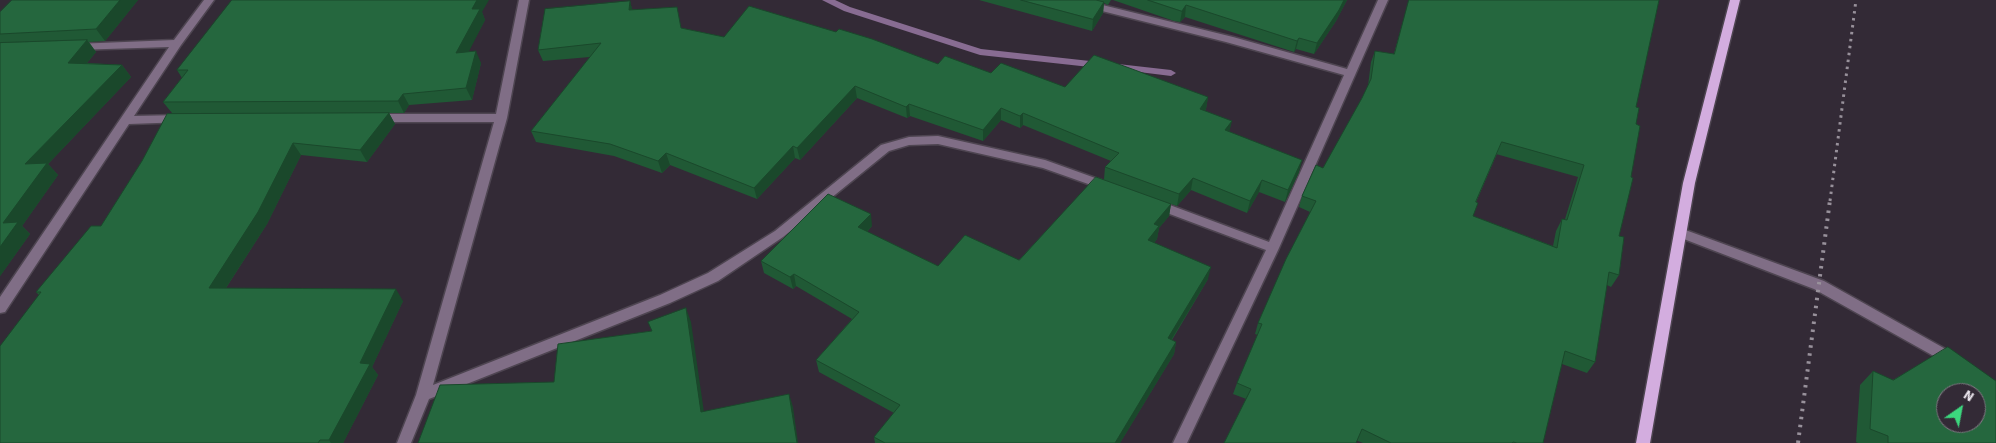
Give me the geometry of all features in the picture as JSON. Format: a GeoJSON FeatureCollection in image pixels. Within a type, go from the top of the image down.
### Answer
{"type":"FeatureCollection","features":[{"type":"Feature","properties":{"kind":"main road"},"geometry":{"type":"LineString","coordinates":[[1644,443],[1689,183],[1735,0]]}},
{"type":"Feature","properties":{"kind":"street"},"geometry":{"type":"LineString","coordinates":[[0,308],[177,43],[209,0]]}},
{"type":"Feature","properties":{"kind":"street"},"geometry":{"type":"LineString","coordinates":[[404,443],[423,395],[501,118],[524,0]]}},
{"type":"Feature","properties":{"kind":"street"},"geometry":{"type":"LineString","coordinates":[[1070,0],[1229,39],[1350,73]]}},
{"type":"Feature","properties":{"kind":"street"},"geometry":{"type":"LineString","coordinates":[[1180,443],[1273,248],[1383,0]]}},
{"type":"Feature","properties":{"kind":"street"},"geometry":{"type":"LineString","coordinates":[[59,48],[177,43]]}},
{"type":"Feature","properties":{"kind":"street"},"geometry":{"type":"LineString","coordinates":[[363,118],[501,118]]}},
{"type":"Feature","properties":{"kind":"street"},"geometry":{"type":"LineString","coordinates":[[126,120],[195,119]]}},
{"type":"Feature","properties":{"kind":"street"},"geometry":{"type":"LineString","coordinates":[[423,395],[665,299],[713,277],[779,234],[885,148],[909,141],[938,140],[1045,164],[1118,191]]}},
{"type":"Feature","properties":{"kind":"street"},"geometry":{"type":"LineString","coordinates":[[1145,201],[1273,248]]}},
{"type":"Feature","properties":{"kind":"street"},"geometry":{"type":"LineString","coordinates":[[1680,233],[1819,285],[1962,365]]}},
{"type":"Feature","properties":{"kind":"building"},"geometry":{"type":"Polygon","coordinates":[[[12,0],[120,0],[96,29],[0,34],[0,12],[12,0]]]}},
{"type":"Feature","properties":{"kind":"building"},"geometry":{"type":"Polygon","coordinates":[[[232,0],[477,0],[472,9],[480,9],[456,53],[476,51],[466,88],[403,94],[398,101],[163,102],[188,70],[177,70],[232,0]]]}},
{"type":"Feature","properties":{"kind":"building"},"geometry":{"type":"Polygon","coordinates":[[[1021,0],[1096,0],[1104,2],[1093,19],[1021,0]]]}},
{"type":"Feature","properties":{"kind":"building"},"geometry":{"type":"Polygon","coordinates":[[[1148,0],[1344,0],[1317,43],[1299,38],[1297,41],[1186,5],[1182,11],[1148,0]]]}},
{"type":"Feature","properties":{"kind":"building"},"geometry":{"type":"Polygon","coordinates":[[[1409,0],[1659,0],[1636,107],[1639,108],[1636,124],[1640,126],[1631,177],[1633,178],[1619,236],[1624,237],[1619,275],[1609,272],[1595,362],[1565,351],[1543,443],[1391,443],[1362,429],[1356,443],[1224,443],[1251,389],[1237,383],[1262,324],[1258,323],[1286,259],[1316,201],[1302,196],[1316,165],[1323,168],[1362,98],[1371,79],[1375,51],[1394,54],[1409,0]],[[1502,142],[1476,202],[1478,203],[1473,216],[1557,248],[1562,219],[1567,220],[1584,165],[1502,142]]]}},
{"type":"Feature","properties":{"kind":"building"},"geometry":{"type":"Polygon","coordinates":[[[630,1],[629,10],[677,7],[681,28],[724,37],[749,6],[836,32],[839,29],[872,39],[938,64],[945,56],[991,73],[1001,63],[1065,87],[1094,55],[1208,97],[1200,109],[1232,121],[1225,130],[1302,160],[1288,190],[1262,180],[1250,201],[1193,178],[1179,194],[1105,167],[1119,153],[1023,113],[1020,116],[1001,108],[983,130],[909,104],[906,107],[855,86],[797,148],[793,146],[754,188],[666,153],[658,161],[610,144],[531,131],[601,43],[538,50],[545,9],[630,1]]]}},
{"type":"Feature","properties":{"kind":"building"},"geometry":{"type":"Polygon","coordinates":[[[87,40],[68,63],[122,65],[25,164],[47,163],[3,223],[18,222],[0,247],[0,43],[87,40]]]}},
{"type":"Feature","properties":{"kind":"building"},"geometry":{"type":"Polygon","coordinates":[[[389,113],[360,150],[293,143],[258,212],[209,288],[396,289],[360,363],[370,364],[329,440],[320,440],[318,443],[0,443],[0,346],[41,292],[36,292],[91,226],[101,226],[142,161],[167,114],[389,113]]]}},
{"type":"Feature","properties":{"kind":"building"},"geometry":{"type":"Polygon","coordinates":[[[1096,177],[1171,204],[1154,224],[1159,226],[1148,240],[1211,267],[1168,338],[1176,342],[1115,443],[885,443],[874,437],[900,405],[816,360],[859,312],[794,274],[790,277],[761,261],[828,194],[871,214],[858,227],[938,266],[965,235],[1019,260],[1096,177]]]}},
{"type":"Feature","properties":{"kind":"building"},"geometry":{"type":"Polygon","coordinates":[[[686,308],[701,412],[789,394],[797,443],[418,443],[440,385],[554,382],[558,344],[652,331],[648,322],[686,308]]]}},
{"type":"Feature","properties":{"kind":"building"},"geometry":{"type":"Polygon","coordinates":[[[1948,347],[1996,381],[1996,443],[1888,443],[1888,436],[1870,429],[1873,371],[1893,380],[1948,347]]]}},
{"type":"Feature","properties":{"kind":"waterway"},"geometry":{"type":"LineString","coordinates":[[827,0],[847,9],[980,52],[1099,65]]}},
{"type":"Feature","properties":{"kind":"waterway"},"geometry":{"type":"LineString","coordinates":[[1118,67],[1171,73]]}},
{"type":"Feature","properties":{"kind":"railway"},"geometry":{"type":"LineString","coordinates":[[1830,201],[1856,0]]}},
{"type":"Feature","properties":{"kind":"railway"},"geometry":{"type":"LineString","coordinates":[[1798,443],[1830,200]]}}]}
